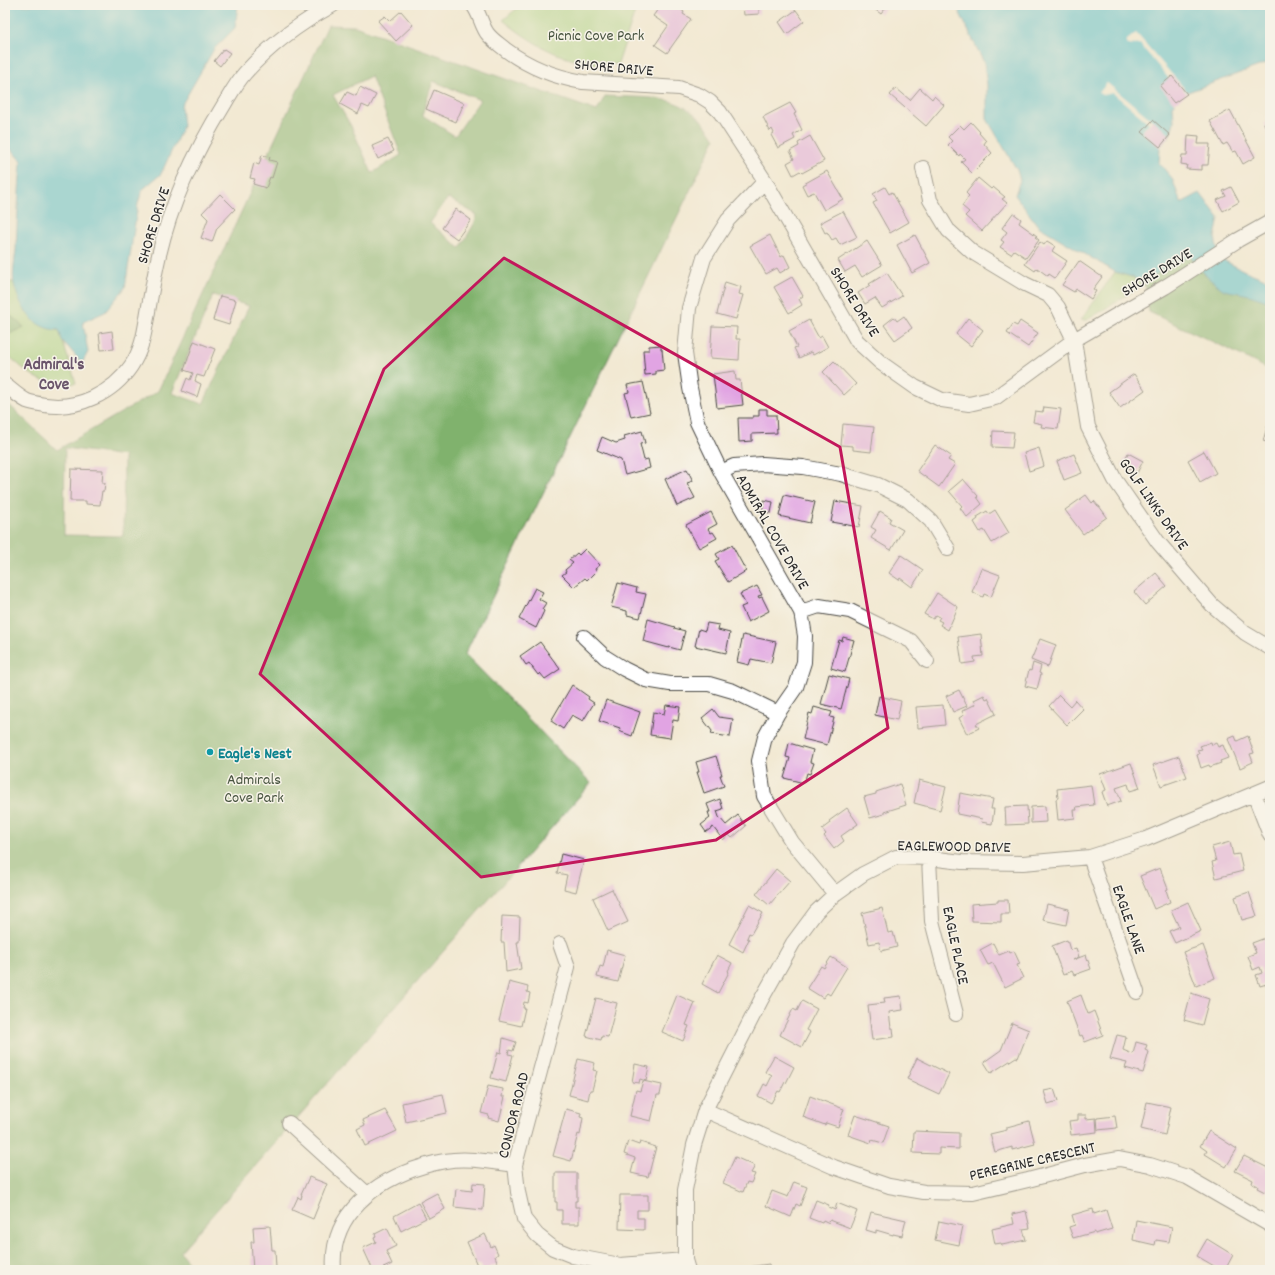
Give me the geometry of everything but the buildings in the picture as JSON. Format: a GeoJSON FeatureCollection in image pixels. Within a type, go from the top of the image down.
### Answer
{"type":"FeatureCollection","features":[{"type":"Feature","properties":{"kind":"street","name":"SHORE DRIVE"},"geometry":{"type":"LineString","coordinates":[[5,385],[27,401],[38,404],[58,406],[76,404],[90,399],[107,390],[121,378],[136,359],[143,342],[154,276],[170,217],[183,183],[215,120],[244,74],[265,53],[300,24],[333,5]]}},
{"type":"Feature","properties":{"kind":"street","name":"SHORE DRIVE"},"geometry":{"type":"LineString","coordinates":[[473,5],[479,14],[484,28],[496,42],[523,62],[544,72],[567,80],[582,82],[679,88],[699,95],[710,102],[720,112],[765,181],[858,341],[881,363],[915,388],[942,400],[969,404],[995,398],[1074,340],[1270,222]]}},
{"type":"Feature","properties":{"kind":"street","name":"GOLF LINKS DRIVE"},"geometry":{"type":"LineString","coordinates":[[923,168],[930,200],[948,230],[972,252],[1048,296],[1058,307],[1074,340],[1088,426],[1115,480],[1158,542],[1212,605],[1245,633],[1270,648]]}},
{"type":"Feature","properties":{"kind":"street","name":"ADMIRAL COVE DRIVE"},"geometry":{"type":"LineString","coordinates":[[765,181],[728,220],[704,258],[689,308],[685,353],[697,422],[720,472],[801,612],[805,636],[804,662],[796,687],[778,713],[765,737],[759,761],[764,796],[792,842],[834,894]]}},
{"type":"Feature","properties":{"kind":"street"},"geometry":{"type":"LineString","coordinates":[[720,472],[734,466],[756,464],[803,467],[841,474],[878,485],[908,500],[931,521],[948,549]]}},
{"type":"Feature","properties":{"kind":"street"},"geometry":{"type":"LineString","coordinates":[[801,612],[819,606],[850,611],[911,641],[927,661]]}},
{"type":"Feature","properties":{"kind":"street"},"geometry":{"type":"LineString","coordinates":[[584,636],[605,657],[624,670],[646,680],[670,684],[709,684],[733,691],[778,713]]}},
{"type":"Feature","properties":{"kind":"street","name":"EAGLEWOOD DRIVE"},"geometry":{"type":"LineString","coordinates":[[687,1265],[685,1190],[694,1145],[705,1110],[761,1000],[793,943],[816,912],[834,894],[863,874],[896,857],[929,858],[962,862],[1022,863],[1090,857],[1146,839],[1270,787]]}},
{"type":"Feature","properties":{"kind":"street"},"geometry":{"type":"LineString","coordinates":[[1254,794],[1270,835]]}},
{"type":"Feature","properties":{"kind":"street","name":"EAGLE LANE"},"geometry":{"type":"LineString","coordinates":[[1090,857],[1137,992]]}},
{"type":"Feature","properties":{"kind":"street","name":"EAGLE PLACE"},"geometry":{"type":"LineString","coordinates":[[929,858],[932,921],[956,1014]]}},
{"type":"Feature","properties":{"kind":"street","name":"CONDOR ROAD"},"geometry":{"type":"LineString","coordinates":[[560,944],[568,967],[515,1165],[518,1192],[524,1219],[537,1235],[553,1248],[573,1256],[620,1265],[687,1265]]}},
{"type":"Feature","properties":{"kind":"street","name":"PEREGRINE CRESCENT"},"geometry":{"type":"LineString","coordinates":[[705,1110],[834,1167],[889,1186],[924,1192],[973,1193],[1085,1165],[1119,1159],[1150,1165],[1187,1177],[1270,1225]]}},
{"type":"Feature","properties":{"kind":"street"},"geometry":{"type":"LineString","coordinates":[[289,1123],[367,1194]]}},
{"type":"Feature","properties":{"kind":"street"},"geometry":{"type":"LineString","coordinates":[[334,1270],[333,1257],[338,1234],[350,1213],[367,1194],[410,1171],[445,1160],[470,1160],[515,1165]]}},
{"type":"Feature","properties":{"kind":"highlighted area"},"geometry":{"type":"Polygon","coordinates":[[[504,258],[840,447],[888,728],[716,840],[481,877],[260,674],[384,369],[504,258]]]}},
{"type":"Feature","properties":{"kind":"green space","name":"Picnic Cove Park"},"geometry":{"type":"Polygon","coordinates":[[[521,5],[637,5],[618,64],[594,64],[581,62],[557,54],[534,42],[503,20],[521,5]]]}},
{"type":"Feature","properties":{"kind":"green space","name":"Admirals Cove Park"},"geometry":{"type":"Polygon","coordinates":[[[328,25],[355,26],[597,111],[605,96],[654,98],[668,101],[680,105],[692,112],[704,123],[715,139],[465,654],[591,783],[180,1252],[195,1270],[5,1270],[5,401],[57,450],[158,391],[328,25]],[[371,76],[333,95],[351,126],[372,173],[401,155],[371,76]],[[433,81],[422,115],[455,136],[480,100],[433,81]],[[448,198],[430,223],[460,248],[474,224],[477,215],[448,198]],[[213,295],[172,393],[203,404],[249,306],[213,295]],[[65,448],[64,535],[123,536],[124,456],[65,448]]]}},
{"type":"Feature","properties":{"kind":"green space"},"geometry":{"type":"Polygon","coordinates":[[[1190,256],[1208,278],[1270,302],[1270,370],[1149,312],[1145,284],[1142,283],[1190,256]]]}},
{"type":"Feature","properties":{"kind":"green space"},"geometry":{"type":"Polygon","coordinates":[[[1115,272],[1132,277],[1145,284],[1087,320],[1081,320],[1115,272]]]}},
{"type":"Feature","properties":{"kind":"green space"},"geometry":{"type":"Polygon","coordinates":[[[5,282],[14,282],[23,307],[54,330],[59,330],[76,383],[54,384],[45,382],[29,373],[5,353],[5,282]]]}},
{"type":"Feature","properties":{"kind":"green space"},"geometry":{"type":"Polygon","coordinates":[[[5,311],[24,327],[5,336],[5,311]]]}},
{"type":"Feature","properties":{"kind":"water"},"geometry":{"type":"Polygon","coordinates":[[[5,5],[238,5],[235,28],[214,49],[181,106],[183,126],[161,174],[142,190],[138,204],[125,288],[105,312],[83,322],[88,352],[82,363],[62,340],[59,330],[42,326],[29,316],[20,301],[13,280],[21,161],[5,143],[5,5]]]}},
{"type":"Feature","properties":{"kind":"water"},"geometry":{"type":"Polygon","coordinates":[[[956,5],[1270,5],[1270,62],[1188,92],[1173,106],[1174,122],[1170,135],[1160,147],[1159,163],[1172,178],[1181,203],[1200,193],[1219,218],[1215,237],[1219,258],[1270,281],[1270,302],[1249,295],[1224,290],[1208,278],[1190,256],[1142,283],[1132,277],[1115,272],[1038,226],[1015,195],[1020,180],[1017,170],[987,119],[987,85],[984,63],[956,5]]]}},
{"type":"Feature","properties":{"kind":"pier"},"geometry":{"type":"Polygon","coordinates":[[[1136,33],[1189,94],[1177,105],[1162,88],[1170,80],[1140,44],[1129,45],[1126,41],[1136,33]]]}},
{"type":"Feature","properties":{"kind":"pier"},"geometry":{"type":"Polygon","coordinates":[[[1107,83],[1170,135],[1160,147],[1142,132],[1149,123],[1113,93],[1102,95],[1099,93],[1107,83]]]}},
{"type":"Feature","properties":{"kind":"place","name":"Eagle's Nest"},"geometry":{"type":"Point","coordinates":[210,752]}},
{"type":"Feature","properties":{"kind":"district","name":"Admiral's Cove"},"geometry":{"type":"Point","coordinates":[54,373]}}]}
